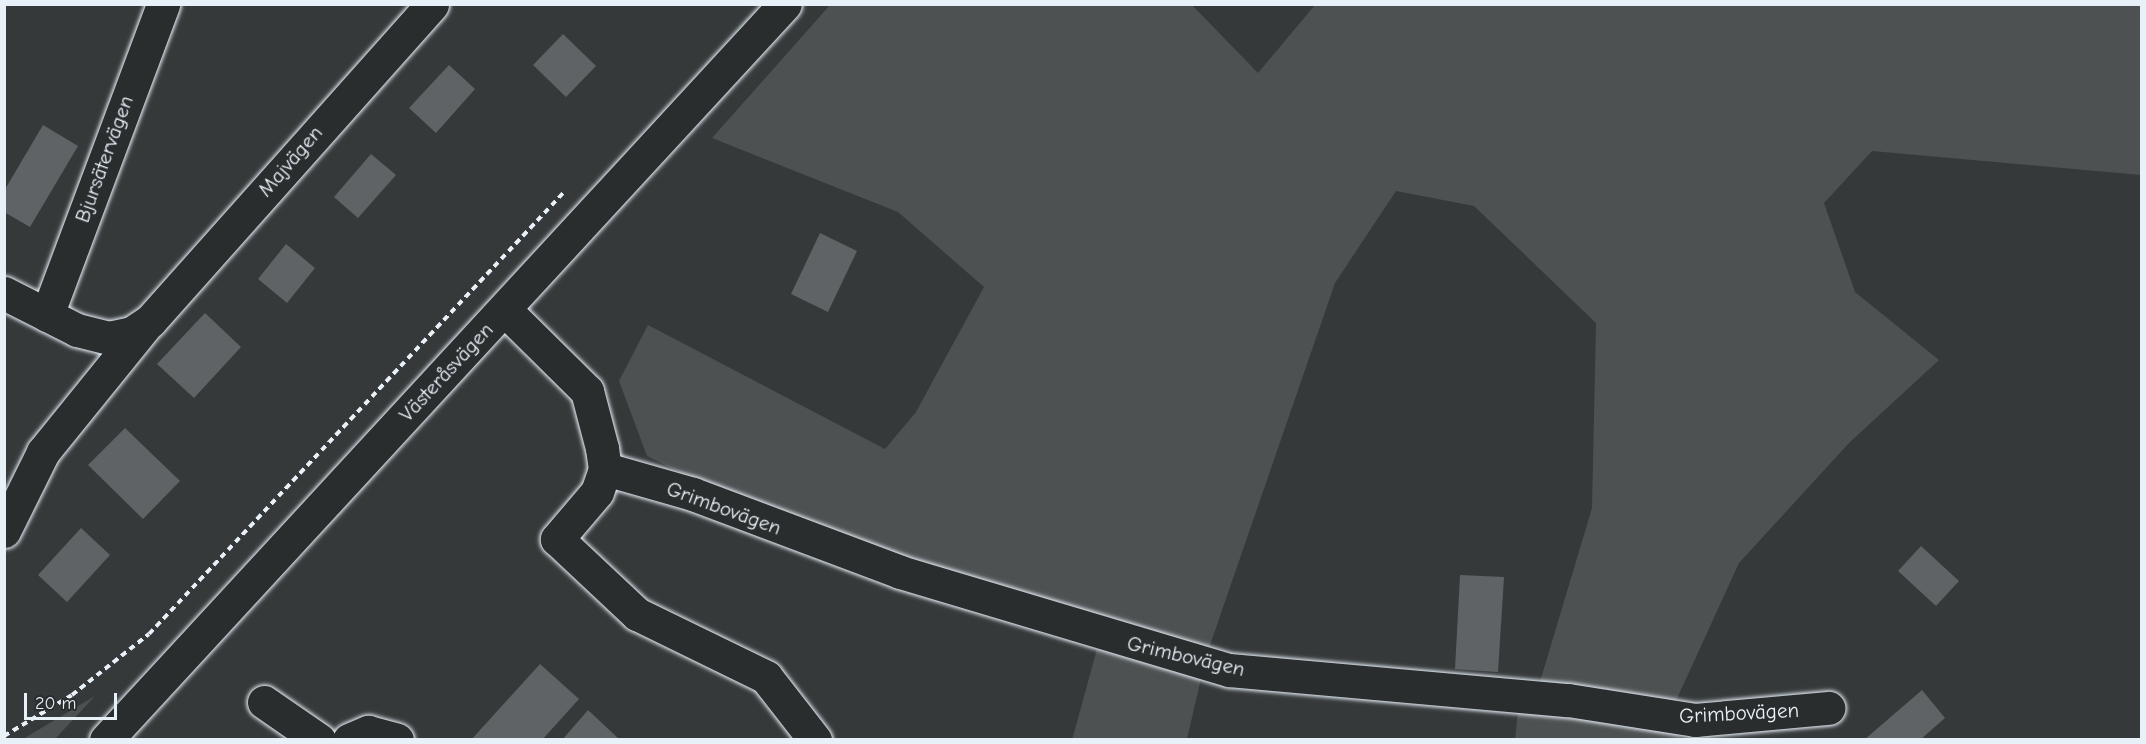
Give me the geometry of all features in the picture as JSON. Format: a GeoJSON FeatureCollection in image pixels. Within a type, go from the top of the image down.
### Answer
{"type":"FeatureCollection","features":[{"type":"Feature","properties":{"kind":"street","name":"Bjursätervägen"},"geometry":{"type":"LineString","coordinates":[[47,315],[163,4]]}},
{"type":"Feature","properties":{"kind":"street","name":"Majvägen"},"geometry":{"type":"LineString","coordinates":[[4,531],[43,452],[150,321],[432,4]]}},
{"type":"Feature","properties":{"kind":"street","name":"Västeråsvägen"},"geometry":{"type":"LineString","coordinates":[[106,740],[785,4]]}},
{"type":"Feature","properties":{"kind":"street","name":"Majvägen"},"geometry":{"type":"LineString","coordinates":[[4,293],[47,315],[109,338],[150,321]]}},
{"type":"Feature","properties":{"kind":"street"},"geometry":{"type":"LineString","coordinates":[[504,309],[587,391],[605,469],[597,492],[557,539],[637,614],[766,677],[815,740]]}},
{"type":"Feature","properties":{"kind":"street","name":"Grimbovägen"},"geometry":{"type":"LineString","coordinates":[[605,469],[693,494],[900,572],[1229,670],[1580,701],[1695,720],[1828,708]]}},
{"type":"Feature","properties":{"kind":"street"},"geometry":{"type":"LineString","coordinates":[[264,702],[319,740]]}},
{"type":"Feature","properties":{"kind":"street"},"geometry":{"type":"LineString","coordinates":[[350,740],[368,732],[397,740]]}},
{"type":"Feature","properties":{"kind":"path"},"geometry":{"type":"LineString","coordinates":[[4,736],[72,695],[149,634],[569,186]]}},
{"type":"Feature","properties":{"kind":"shaded area"},"geometry":{"type":"Polygon","coordinates":[[[830,5],[1192,5],[1258,73],[1315,5],[2141,5],[2141,175],[1872,151],[1824,203],[1855,292],[1939,360],[1849,443],[1739,563],[1674,705],[1539,685],[1592,508],[1596,323],[1474,206],[1396,191],[1335,283],[1209,648],[1087,624],[728,496],[647,456],[619,381],[648,325],[885,449],[916,412],[984,287],[898,212],[712,138],[830,5]]]}},
{"type":"Feature","properties":{"kind":"shaded area"},"geometry":{"type":"Polygon","coordinates":[[[1097,649],[1203,670],[1187,739],[1072,740],[1097,649]]]}},
{"type":"Feature","properties":{"kind":"shaded area"},"geometry":{"type":"Polygon","coordinates":[[[95,696],[55,739],[23,739],[95,696]]]}},
{"type":"Feature","properties":{"kind":"shaded area"},"geometry":{"type":"Polygon","coordinates":[[[1518,711],[1663,722],[1682,739],[1515,740],[1518,711]]]}},
{"type":"Feature","properties":{"kind":"building"},"geometry":{"type":"Polygon","coordinates":[[[563,34],[596,66],[566,97],[533,65],[563,34]]]}},
{"type":"Feature","properties":{"kind":"building"},"geometry":{"type":"Polygon","coordinates":[[[449,65],[475,89],[436,133],[409,108],[449,65]]]}},
{"type":"Feature","properties":{"kind":"building"},"geometry":{"type":"Polygon","coordinates":[[[43,125],[78,146],[30,227],[4,212],[4,191],[43,125]]]}},
{"type":"Feature","properties":{"kind":"building"},"geometry":{"type":"Polygon","coordinates":[[[371,154],[396,175],[358,218],[334,197],[371,154]]]}},
{"type":"Feature","properties":{"kind":"building"},"geometry":{"type":"Polygon","coordinates":[[[820,233],[857,251],[828,312],[791,294],[820,233]]]}},
{"type":"Feature","properties":{"kind":"building"},"geometry":{"type":"Polygon","coordinates":[[[286,244],[315,268],[287,303],[258,279],[286,244]]]}},
{"type":"Feature","properties":{"kind":"building"},"geometry":{"type":"Polygon","coordinates":[[[205,313],[241,347],[194,398],[157,364],[205,313]]]}},
{"type":"Feature","properties":{"kind":"building"},"geometry":{"type":"Polygon","coordinates":[[[125,428],[180,481],[143,519],[88,465],[125,428]]]}},
{"type":"Feature","properties":{"kind":"building"},"geometry":{"type":"Polygon","coordinates":[[[81,528],[110,555],[67,602],[38,575],[81,528]]]}},
{"type":"Feature","properties":{"kind":"building"},"geometry":{"type":"Polygon","coordinates":[[[1921,546],[1959,581],[1936,606],[1898,571],[1921,546]]]}},
{"type":"Feature","properties":{"kind":"building"},"geometry":{"type":"Polygon","coordinates":[[[1460,575],[1504,577],[1498,672],[1455,669],[1460,575]]]}},
{"type":"Feature","properties":{"kind":"building"},"geometry":{"type":"Polygon","coordinates":[[[540,664],[579,699],[542,740],[471,740],[540,664]]]}},
{"type":"Feature","properties":{"kind":"building"},"geometry":{"type":"Polygon","coordinates":[[[1922,690],[1945,718],[1920,740],[1864,740],[1922,690]]]}},
{"type":"Feature","properties":{"kind":"building"},"geometry":{"type":"Polygon","coordinates":[[[588,710],[620,740],[562,740],[588,710]]]}}]}
